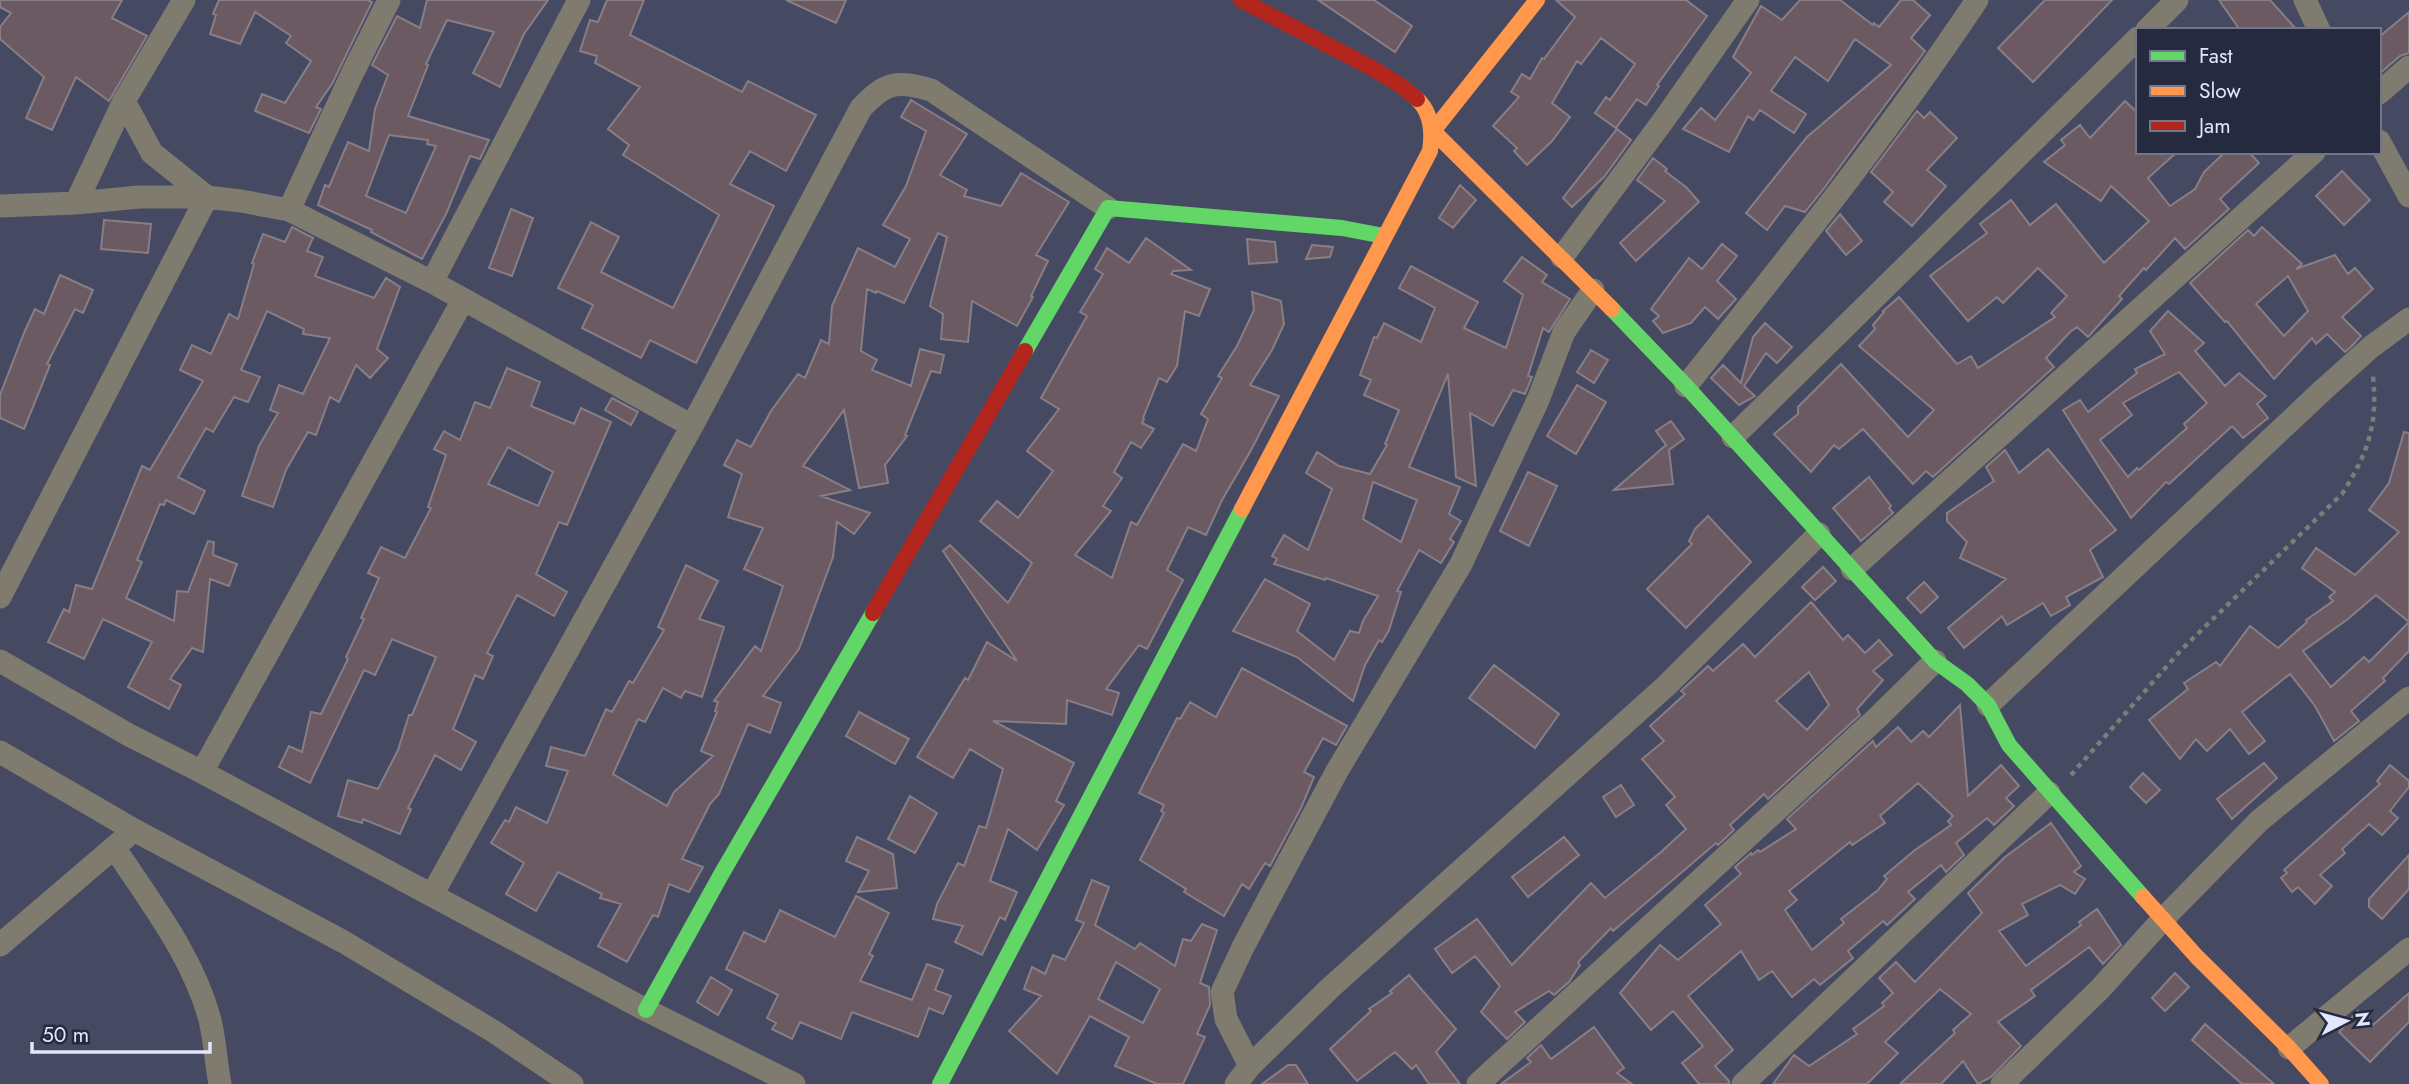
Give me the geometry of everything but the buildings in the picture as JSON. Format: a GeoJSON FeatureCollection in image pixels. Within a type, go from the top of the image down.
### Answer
{"type":"FeatureCollection","features":[{"type":"Feature","properties":{"kind":"street"},"geometry":{"type":"LineString","coordinates":[[76,203],[124,101],[184,0]]}},
{"type":"Feature","properties":{"kind":"street"},"geometry":{"type":"LineString","coordinates":[[289,210],[389,0]]}},
{"type":"Feature","properties":{"kind":"street"},"geometry":{"type":"LineString","coordinates":[[432,282],[579,0]]}},
{"type":"Feature","properties":{"kind":"street"},"geometry":{"type":"LineString","coordinates":[[1241,0],[1284,10],[1403,87],[1424,106],[1433,131],[1562,257],[1686,386],[1935,661],[1967,684],[1988,705],[2008,745],[2051,795],[2163,919],[2321,1084]]}},
{"type":"Feature","properties":{"kind":"street"},"geometry":{"type":"LineString","coordinates":[[940,1084],[1430,151],[1433,131],[1537,0]]}},
{"type":"Feature","properties":{"kind":"street"},"geometry":{"type":"LineString","coordinates":[[1562,257],[1748,0]]}},
{"type":"Feature","properties":{"kind":"street"},"geometry":{"type":"LineString","coordinates":[[1686,386],[1768,284],[1924,79],[1977,0]]}},
{"type":"Feature","properties":{"kind":"street"},"geometry":{"type":"LineString","coordinates":[[2149,28],[2177,0]]}},
{"type":"Feature","properties":{"kind":"street"},"geometry":{"type":"LineString","coordinates":[[2305,0],[2318,28]]}},
{"type":"Feature","properties":{"kind":"street"},"geometry":{"type":"LineString","coordinates":[[1733,437],[2136,40]]}},
{"type":"Feature","properties":{"kind":"street"},"geometry":{"type":"LineString","coordinates":[[2381,91],[2409,67]]}},
{"type":"Feature","properties":{"kind":"street"},"geometry":{"type":"LineString","coordinates":[[432,895],[692,426],[861,108],[880,89],[909,84],[931,90],[1108,208],[1342,228],[1384,236]]}},
{"type":"Feature","properties":{"kind":"street"},"geometry":{"type":"LineString","coordinates":[[124,101],[152,153],[207,197]]}},
{"type":"Feature","properties":{"kind":"street"},"geometry":{"type":"LineString","coordinates":[[2381,145],[2409,196]]}},
{"type":"Feature","properties":{"kind":"street"},"geometry":{"type":"LineString","coordinates":[[1852,569],[2312,154]]}},
{"type":"Feature","properties":{"kind":"street"},"geometry":{"type":"LineString","coordinates":[[0,206],[139,197],[207,197],[289,210],[432,282],[692,426]]}},
{"type":"Feature","properties":{"kind":"street"},"geometry":{"type":"LineString","coordinates":[[0,597],[207,197]]}},
{"type":"Feature","properties":{"kind":"street"},"geometry":{"type":"LineString","coordinates":[[646,1010],[722,873],[1108,208]]}},
{"type":"Feature","properties":{"kind":"street"},"geometry":{"type":"LineString","coordinates":[[1593,290],[1564,332],[1538,400],[1461,564],[1337,771],[1242,947],[1222,992],[1226,1019],[1243,1075],[1329,989],[1666,686],[1819,534]]}},
{"type":"Feature","properties":{"kind":"street"},"geometry":{"type":"LineString","coordinates":[[202,772],[463,300]]}},
{"type":"Feature","properties":{"kind":"street"},"geometry":{"type":"LineString","coordinates":[[1988,705],[2371,347],[2409,319]]}},
{"type":"Feature","properties":{"kind":"street"},"geometry":{"type":"LineString","coordinates":[[0,661],[129,735],[646,1010],[794,1084]]}},
{"type":"Feature","properties":{"kind":"street"},"geometry":{"type":"LineString","coordinates":[[1478,1084],[1867,727],[1935,661]]}},
{"type":"Feature","properties":{"kind":"street"},"geometry":{"type":"LineString","coordinates":[[2002,1084],[2100,989],[2163,919],[2259,821],[2409,698]]}},
{"type":"Feature","properties":{"kind":"street"},"geometry":{"type":"LineString","coordinates":[[0,752],[134,830],[344,942],[493,1031],[572,1084]]}},
{"type":"Feature","properties":{"kind":"street"},"geometry":{"type":"LineString","coordinates":[[1743,1084],[2051,795]]}},
{"type":"Feature","properties":{"kind":"street"},"geometry":{"type":"LineString","coordinates":[[0,946],[134,830]]}},
{"type":"Feature","properties":{"kind":"street"},"geometry":{"type":"LineString","coordinates":[[114,847],[180,947],[191,970],[210,1021],[220,1084]]}},
{"type":"Feature","properties":{"kind":"street"},"geometry":{"type":"LineString","coordinates":[[2289,1048],[2409,949]]}},
{"type":"Feature","properties":{"kind":"path"},"geometry":{"type":"LineString","coordinates":[[2051,795],[2182,649],[2342,495],[2356,473],[2368,444],[2376,411],[2371,347]]}},
{"type":"Feature","properties":{"kind":"traffic: fast"},"geometry":{"type":"LineString","coordinates":[[1025,351],[1108,208],[1342,228],[1384,236]]}},
{"type":"Feature","properties":{"kind":"traffic: fast"},"geometry":{"type":"LineString","coordinates":[[1612,309],[1686,386],[1935,661],[1967,684],[1988,705],[2009,745],[2143,897]]}},
{"type":"Feature","properties":{"kind":"traffic: fast"},"geometry":{"type":"LineString","coordinates":[[940,1084],[1242,509]]}},
{"type":"Feature","properties":{"kind":"traffic: fast"},"geometry":{"type":"LineString","coordinates":[[646,1010],[873,613]]}},
{"type":"Feature","properties":{"kind":"traffic: slow"},"geometry":{"type":"LineString","coordinates":[[1537,0],[1433,131],[1612,309]]}},
{"type":"Feature","properties":{"kind":"traffic: slow"},"geometry":{"type":"LineString","coordinates":[[1242,509],[1430,151],[1430,123],[1426,110],[1417,99]]}},
{"type":"Feature","properties":{"kind":"traffic: slow"},"geometry":{"type":"LineString","coordinates":[[2143,897],[2197,957],[2289,1048],[2321,1084]]}},
{"type":"Feature","properties":{"kind":"traffic: jam"},"geometry":{"type":"LineString","coordinates":[[1241,0],[1372,68],[1417,99]]}},
{"type":"Feature","properties":{"kind":"traffic: jam"},"geometry":{"type":"LineString","coordinates":[[873,613],[1025,351]]}}]}
